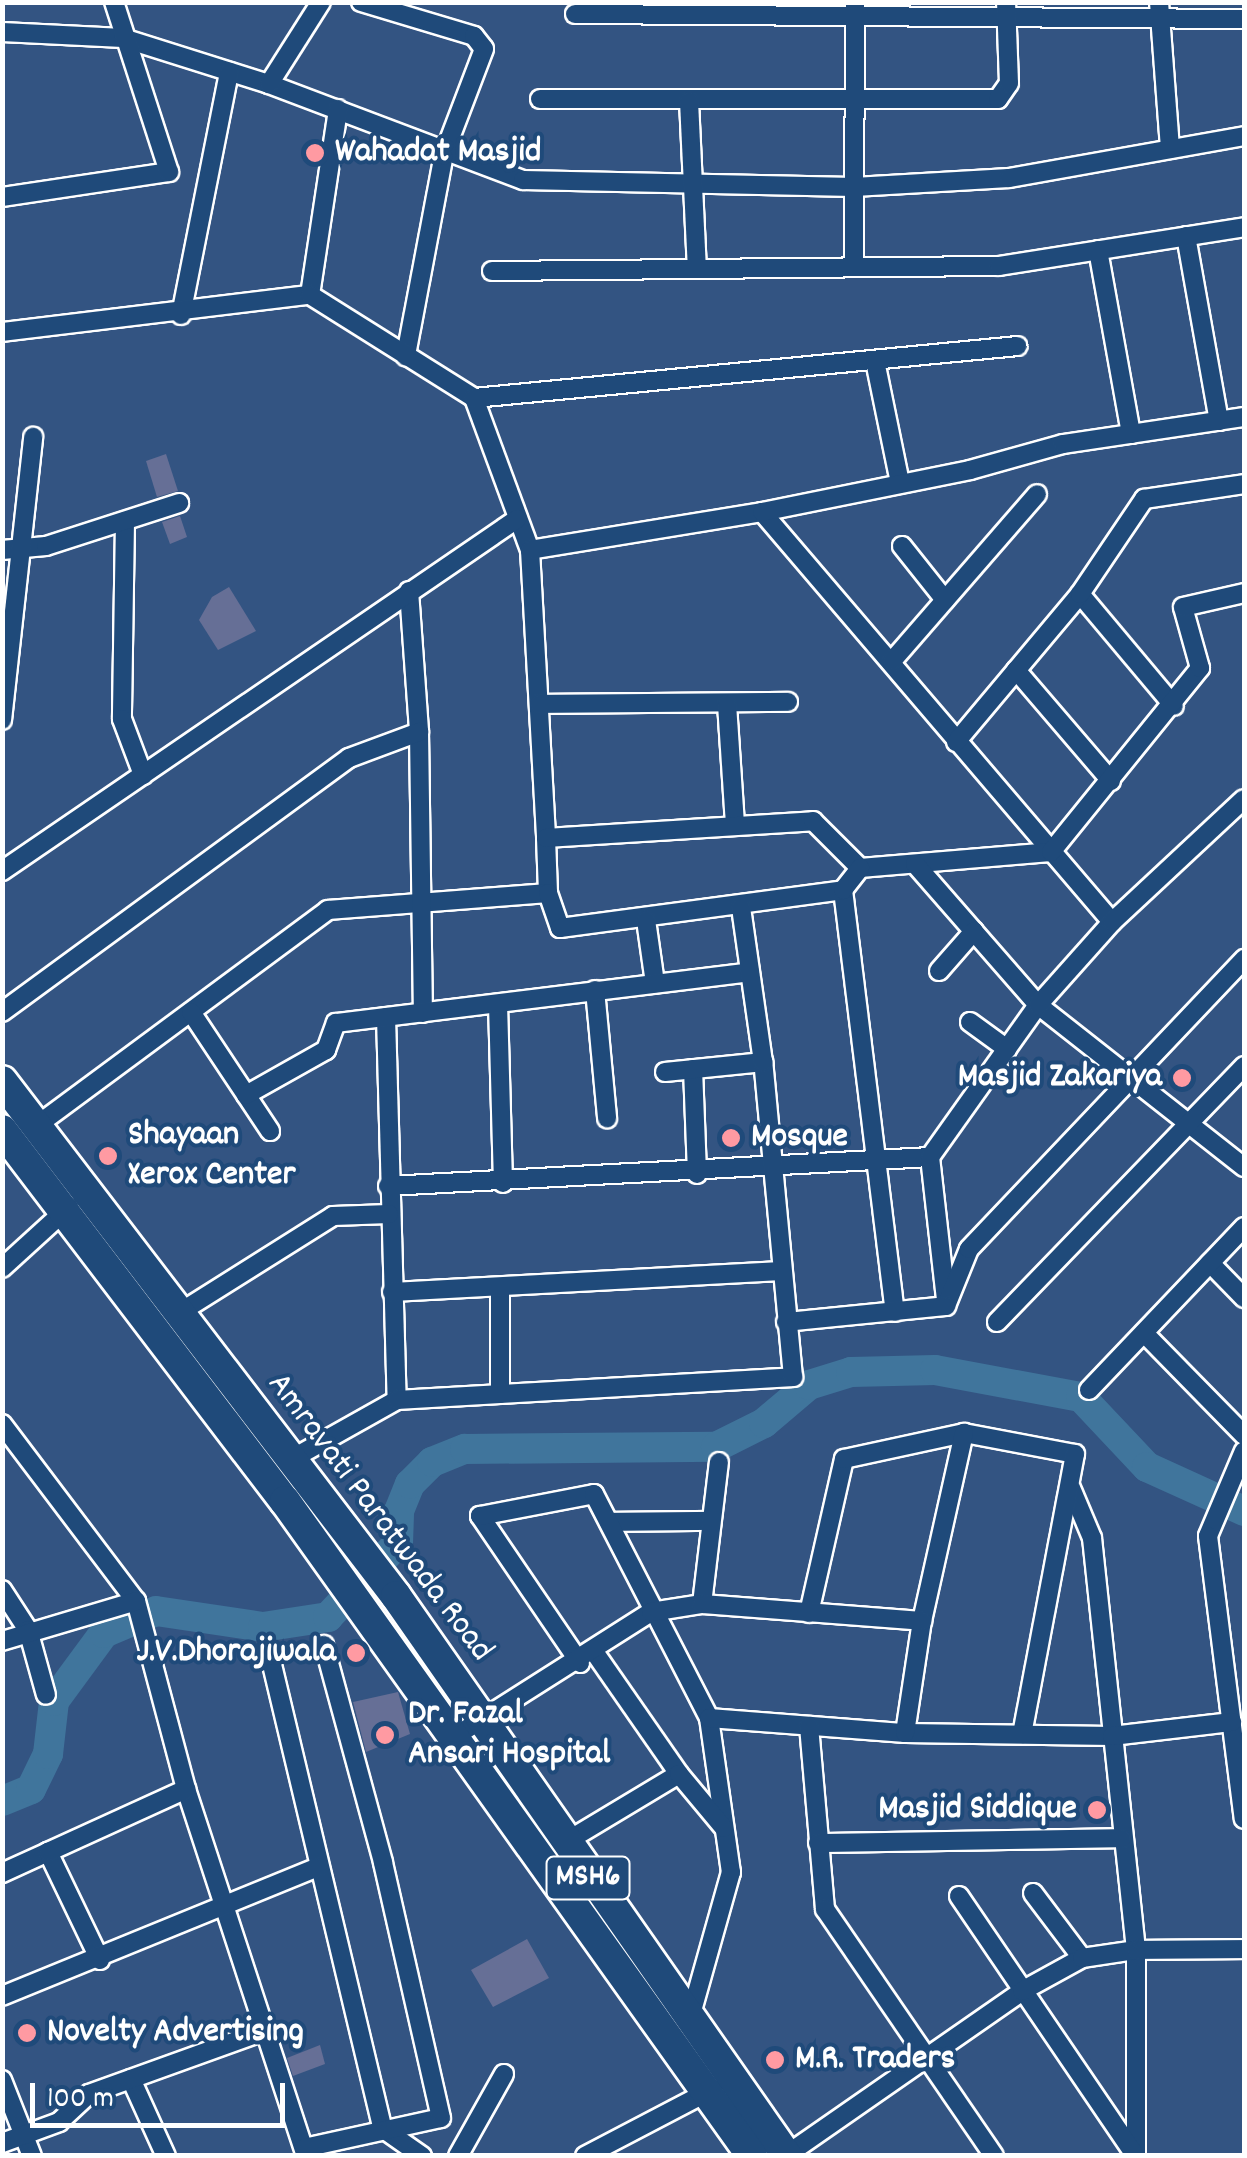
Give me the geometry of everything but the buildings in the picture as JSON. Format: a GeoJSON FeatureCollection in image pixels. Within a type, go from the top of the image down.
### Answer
{"type":"FeatureCollection","features":[{"type":"Feature","properties":{"kind":"main road","name":"Amravati Paratwada Road"},"geometry":{"type":"LineString","coordinates":[[2,1081],[39,1124],[77,1200],[339,1580],[454,1738],[722,2084],[786,2155]]}},
{"type":"Feature","properties":{"kind":"main road","name":"Amravati Paratwada Road"},"geometry":{"type":"LineString","coordinates":[[2,1130],[77,1200],[179,1313],[396,1596],[564,1843],[692,2014],[752,2156]]}},
{"type":"Feature","properties":{"kind":"street"},"geometry":{"type":"LineString","coordinates":[[2,197],[169,172],[122,38],[114,2]]}},
{"type":"Feature","properties":{"kind":"street"},"geometry":{"type":"LineString","coordinates":[[270,84],[321,2]]}},
{"type":"Feature","properties":{"kind":"street"},"geometry":{"type":"LineString","coordinates":[[361,2],[482,41],[482,60],[444,154],[406,356]]}},
{"type":"Feature","properties":{"kind":"street"},"geometry":{"type":"LineString","coordinates":[[854,267],[855,10]]}},
{"type":"Feature","properties":{"kind":"street"},"geometry":{"type":"LineString","coordinates":[[540,99],[855,103],[1006,96],[1007,11]]}},
{"type":"Feature","properties":{"kind":"street"},"geometry":{"type":"LineString","coordinates":[[1160,11],[1170,149]]}},
{"type":"Feature","properties":{"kind":"street"},"geometry":{"type":"LineString","coordinates":[[574,14],[1160,11],[1244,19]]}},
{"type":"Feature","properties":{"kind":"street"},"geometry":{"type":"LineString","coordinates":[[2,32],[122,38],[270,84],[444,154],[524,180],[854,187],[1009,178],[1244,136]]}},
{"type":"Feature","properties":{"kind":"street"},"geometry":{"type":"LineString","coordinates":[[181,315],[228,72]]}},
{"type":"Feature","properties":{"kind":"street"},"geometry":{"type":"LineString","coordinates":[[690,101],[696,269]]}},
{"type":"Feature","properties":{"kind":"street"},"geometry":{"type":"LineString","coordinates":[[310,295],[338,109]]}},
{"type":"Feature","properties":{"kind":"street"},"geometry":{"type":"LineString","coordinates":[[492,271],[1000,266],[1244,227]]}},
{"type":"Feature","properties":{"kind":"street"},"geometry":{"type":"LineString","coordinates":[[1186,236],[1218,421]]}},
{"type":"Feature","properties":{"kind":"street"},"geometry":{"type":"LineString","coordinates":[[1098,250],[1130,434]]}},
{"type":"Feature","properties":{"kind":"street"},"geometry":{"type":"LineString","coordinates":[[2,332],[181,315],[310,295],[474,398],[1018,346]]}},
{"type":"Feature","properties":{"kind":"street"},"geometry":{"type":"LineString","coordinates":[[875,361],[900,483]]}},
{"type":"Feature","properties":{"kind":"street"},"geometry":{"type":"LineString","coordinates":[[474,398],[530,550],[548,894],[560,928],[741,908],[843,890],[860,868],[1051,852],[1174,706],[1200,668],[1182,606],[1244,593]]}},
{"type":"Feature","properties":{"kind":"street"},"geometry":{"type":"LineString","coordinates":[[530,550],[762,512],[1130,434],[1244,417]]}},
{"type":"Feature","properties":{"kind":"street"},"geometry":{"type":"LineString","coordinates":[[2,720],[11,548],[34,437]]}},
{"type":"Feature","properties":{"kind":"street"},"geometry":{"type":"LineString","coordinates":[[956,742],[1080,594],[1144,499],[1244,484]]}},
{"type":"Feature","properties":{"kind":"street"},"geometry":{"type":"LineString","coordinates":[[892,660],[1037,494]]}},
{"type":"Feature","properties":{"kind":"street"},"geometry":{"type":"LineString","coordinates":[[11,548],[46,546],[179,504]]}},
{"type":"Feature","properties":{"kind":"street"},"geometry":{"type":"LineString","coordinates":[[762,512],[1112,922]]}},
{"type":"Feature","properties":{"kind":"street"},"geometry":{"type":"LineString","coordinates":[[2,871],[516,519]]}},
{"type":"Feature","properties":{"kind":"street"},"geometry":{"type":"LineString","coordinates":[[125,521],[122,719],[143,775]]}},
{"type":"Feature","properties":{"kind":"street"},"geometry":{"type":"LineString","coordinates":[[902,546],[945,600]]}},
{"type":"Feature","properties":{"kind":"street"},"geometry":{"type":"LineString","coordinates":[[409,591],[419,732],[424,904],[422,1012]]}},
{"type":"Feature","properties":{"kind":"street"},"geometry":{"type":"LineString","coordinates":[[1080,594],[1174,706]]}},
{"type":"Feature","properties":{"kind":"street"},"geometry":{"type":"LineString","coordinates":[[1016,670],[1111,781]]}},
{"type":"Feature","properties":{"kind":"street"},"geometry":{"type":"LineString","coordinates":[[539,704],[788,702]]}},
{"type":"Feature","properties":{"kind":"street"},"geometry":{"type":"LineString","coordinates":[[726,704],[735,826]]}},
{"type":"Feature","properties":{"kind":"street"},"geometry":{"type":"LineString","coordinates":[[2,1012],[349,758],[419,732]]}},
{"type":"Feature","properties":{"kind":"street"},"geometry":{"type":"LineString","coordinates":[[946,1306],[930,1157],[1038,1004],[1112,922],[1244,799]]}},
{"type":"Feature","properties":{"kind":"street"},"geometry":{"type":"LineString","coordinates":[[546,838],[813,821],[860,868]]}},
{"type":"Feature","properties":{"kind":"street"},"geometry":{"type":"LineString","coordinates":[[915,864],[1038,1004],[1244,1167]]}},
{"type":"Feature","properties":{"kind":"street"},"geometry":{"type":"LineString","coordinates":[[843,890],[895,1312]]}},
{"type":"Feature","properties":{"kind":"street"},"geometry":{"type":"LineString","coordinates":[[39,1124],[328,910],[548,894]]}},
{"type":"Feature","properties":{"kind":"street"},"geometry":{"type":"LineString","coordinates":[[290,1460],[397,1400],[792,1377],[763,1062],[741,908]]}},
{"type":"Feature","properties":{"kind":"street"},"geometry":{"type":"LineString","coordinates":[[646,920],[655,983]]}},
{"type":"Feature","properties":{"kind":"street"},"geometry":{"type":"LineString","coordinates":[[939,971],[974,930]]}},
{"type":"Feature","properties":{"kind":"street"},"geometry":{"type":"LineString","coordinates":[[946,1306],[969,1249],[1244,959]]}},
{"type":"Feature","properties":{"kind":"street"},"geometry":{"type":"LineString","coordinates":[[246,1094],[326,1050],[336,1023],[750,972]]}},
{"type":"Feature","properties":{"kind":"street"},"geometry":{"type":"LineString","coordinates":[[595,990],[607,1118]]}},
{"type":"Feature","properties":{"kind":"street"},"geometry":{"type":"LineString","coordinates":[[498,1004],[502,1183]]}},
{"type":"Feature","properties":{"kind":"street"},"geometry":{"type":"LineString","coordinates":[[191,1012],[270,1131]]}},
{"type":"Feature","properties":{"kind":"street"},"geometry":{"type":"LineString","coordinates":[[386,1017],[388,1214],[397,1400]]}},
{"type":"Feature","properties":{"kind":"street"},"geometry":{"type":"LineString","coordinates":[[970,1022],[1006,1049]]}},
{"type":"Feature","properties":{"kind":"street"},"geometry":{"type":"LineString","coordinates":[[666,1072],[763,1062]]}},
{"type":"Feature","properties":{"kind":"street"},"geometry":{"type":"LineString","coordinates":[[997,1322],[1244,1066]]}},
{"type":"Feature","properties":{"kind":"street"},"geometry":{"type":"LineString","coordinates":[[693,1069],[697,1174]]}},
{"type":"Feature","properties":{"kind":"street"},"geometry":{"type":"LineString","coordinates":[[388,1186],[772,1170],[930,1157]]}},
{"type":"Feature","properties":{"kind":"street"},"geometry":{"type":"LineString","coordinates":[[2,1268],[77,1200]]}},
{"type":"Feature","properties":{"kind":"street"},"geometry":{"type":"LineString","coordinates":[[179,1313],[333,1216],[388,1214]]}},
{"type":"Feature","properties":{"kind":"street"},"geometry":{"type":"LineString","coordinates":[[1089,1390],[1244,1227]]}},
{"type":"Feature","properties":{"kind":"street"},"geometry":{"type":"LineString","coordinates":[[1210,1263],[1244,1298]]}},
{"type":"Feature","properties":{"kind":"street"},"geometry":{"type":"LineString","coordinates":[[392,1292],[781,1271]]}},
{"type":"Feature","properties":{"kind":"street"},"geometry":{"type":"LineString","coordinates":[[500,1287],[500,1394]]}},
{"type":"Feature","properties":{"kind":"street"},"geometry":{"type":"LineString","coordinates":[[786,1322],[946,1306]]}},
{"type":"Feature","properties":{"kind":"street"},"geometry":{"type":"LineString","coordinates":[[1144,1333],[1244,1435]]}},
{"type":"Feature","properties":{"kind":"street"},"geometry":{"type":"LineString","coordinates":[[2,1424],[138,1607],[186,1789],[305,2152],[382,2128],[441,2118],[383,1862],[324,1645]]}},
{"type":"Feature","properties":{"kind":"street"},"geometry":{"type":"LineString","coordinates":[[905,1732],[922,1621],[964,1433]]}},
{"type":"Feature","properties":{"kind":"street"},"geometry":{"type":"LineString","coordinates":[[809,1613],[844,1459],[964,1433],[1074,1454],[1071,1487],[1022,1734]]}},
{"type":"Feature","properties":{"kind":"street"},"geometry":{"type":"LineString","coordinates":[[1244,1451],[1211,1521],[1244,1819]]}},
{"type":"Feature","properties":{"kind":"street"},"geometry":{"type":"LineString","coordinates":[[702,1604],[719,1462]]}},
{"type":"Feature","properties":{"kind":"street"},"geometry":{"type":"LineString","coordinates":[[1071,1487],[1092,1538],[1136,1950],[1136,2156]]}},
{"type":"Feature","properties":{"kind":"street"},"geometry":{"type":"LineString","coordinates":[[692,2014],[731,1872],[709,1718],[651,1612],[594,1494],[480,1516],[724,1828]]}},
{"type":"Feature","properties":{"kind":"street"},"geometry":{"type":"LineString","coordinates":[[609,1522],[711,1521]]}},
{"type":"Feature","properties":{"kind":"street"},"geometry":{"type":"LineString","coordinates":[[2,1590],[28,1630],[46,1696]]}},
{"type":"Feature","properties":{"kind":"street"},"geometry":{"type":"LineString","coordinates":[[454,1738],[588,1658],[651,1612],[702,1604],[922,1621]]}},
{"type":"Feature","properties":{"kind":"street"},"geometry":{"type":"LineString","coordinates":[[2,1641],[28,1630],[138,1607]]}},
{"type":"Feature","properties":{"kind":"street"},"geometry":{"type":"LineString","coordinates":[[270,1652],[382,2128],[422,2156]]}},
{"type":"Feature","properties":{"kind":"street"},"geometry":{"type":"LineString","coordinates":[[709,1718],[905,1732],[1112,1736],[1232,1722]]}},
{"type":"Feature","properties":{"kind":"street"},"geometry":{"type":"LineString","coordinates":[[810,1726],[825,1908],[994,2156]]}},
{"type":"Feature","properties":{"kind":"street"},"geometry":{"type":"LineString","coordinates":[[564,1843],[679,1774]]}},
{"type":"Feature","properties":{"kind":"street"},"geometry":{"type":"LineString","coordinates":[[2,1873],[186,1789]]}},
{"type":"Feature","properties":{"kind":"street"},"geometry":{"type":"LineString","coordinates":[[818,1844],[1122,1838]]}},
{"type":"Feature","properties":{"kind":"street"},"geometry":{"type":"LineString","coordinates":[[48,1852],[100,1960]]}},
{"type":"Feature","properties":{"kind":"street"},"geometry":{"type":"LineString","coordinates":[[2,1996],[100,1960],[318,1867]]}},
{"type":"Feature","properties":{"kind":"street"},"geometry":{"type":"LineString","coordinates":[[1033,1893],[1082,1958]]}},
{"type":"Feature","properties":{"kind":"street"},"geometry":{"type":"LineString","coordinates":[[959,1896],[1136,2156]]}},
{"type":"Feature","properties":{"kind":"street"},"geometry":{"type":"LineString","coordinates":[[786,2155],[1022,1992],[1082,1958],[1136,1950],[1244,1949]]}},
{"type":"Feature","properties":{"kind":"street"},"geometry":{"type":"LineString","coordinates":[[2,2143],[59,2122],[89,2094],[267,2030]]}},
{"type":"Feature","properties":{"kind":"street"},"geometry":{"type":"LineString","coordinates":[[458,2156],[504,2074]]}},
{"type":"Feature","properties":{"kind":"street"},"geometry":{"type":"LineString","coordinates":[[2,2080],[32,2156]]}},
{"type":"Feature","properties":{"kind":"street"},"geometry":{"type":"LineString","coordinates":[[131,2080],[166,2156]]}},
{"type":"Feature","properties":{"kind":"street"},"geometry":{"type":"LineString","coordinates":[[585,2156],[605,2151],[722,2084]]}},
{"type":"Feature","properties":{"kind":"waterway"},"geometry":{"type":"LineString","coordinates":[[2,1801],[31,1789],[48,1754],[54,1701],[104,1633],[156,1611],[263,1627],[328,1617],[398,1543],[399,1511],[410,1484],[432,1462],[465,1449],[716,1447],[764,1423],[809,1385],[851,1372],[935,1370],[1081,1397],[1147,1467],[1244,1511]]}},
{"type":"Feature","properties":{"kind":"place","name":"Wahadat Masjid"},"geometry":{"type":"Point","coordinates":[315,153]}},
{"type":"Feature","properties":{"kind":"place","name":"Masjid Zakariya"},"geometry":{"type":"Point","coordinates":[1182,1078]}},
{"type":"Feature","properties":{"kind":"place","name":"Mosque"},"geometry":{"type":"Point","coordinates":[731,1138]}},
{"type":"Feature","properties":{"kind":"place","name":"Shayaan Xerox Center"},"geometry":{"type":"Point","coordinates":[108,1156]}},
{"type":"Feature","properties":{"kind":"place","name":"J.V.Dhorajiwala"},"geometry":{"type":"Point","coordinates":[356,1653]}},
{"type":"Feature","properties":{"kind":"place","name":"Dr. Fazal Ansari Hospital"},"geometry":{"type":"Point","coordinates":[385,1735]}},
{"type":"Feature","properties":{"kind":"place","name":"Masjid Siddique"},"geometry":{"type":"Point","coordinates":[1097,1810]}},
{"type":"Feature","properties":{"kind":"place","name":"Novelty Advertising"},"geometry":{"type":"Point","coordinates":[27,2033]}},
{"type":"Feature","properties":{"kind":"place","name":"M.R. Traders"},"geometry":{"type":"Point","coordinates":[775,2060]}}]}
